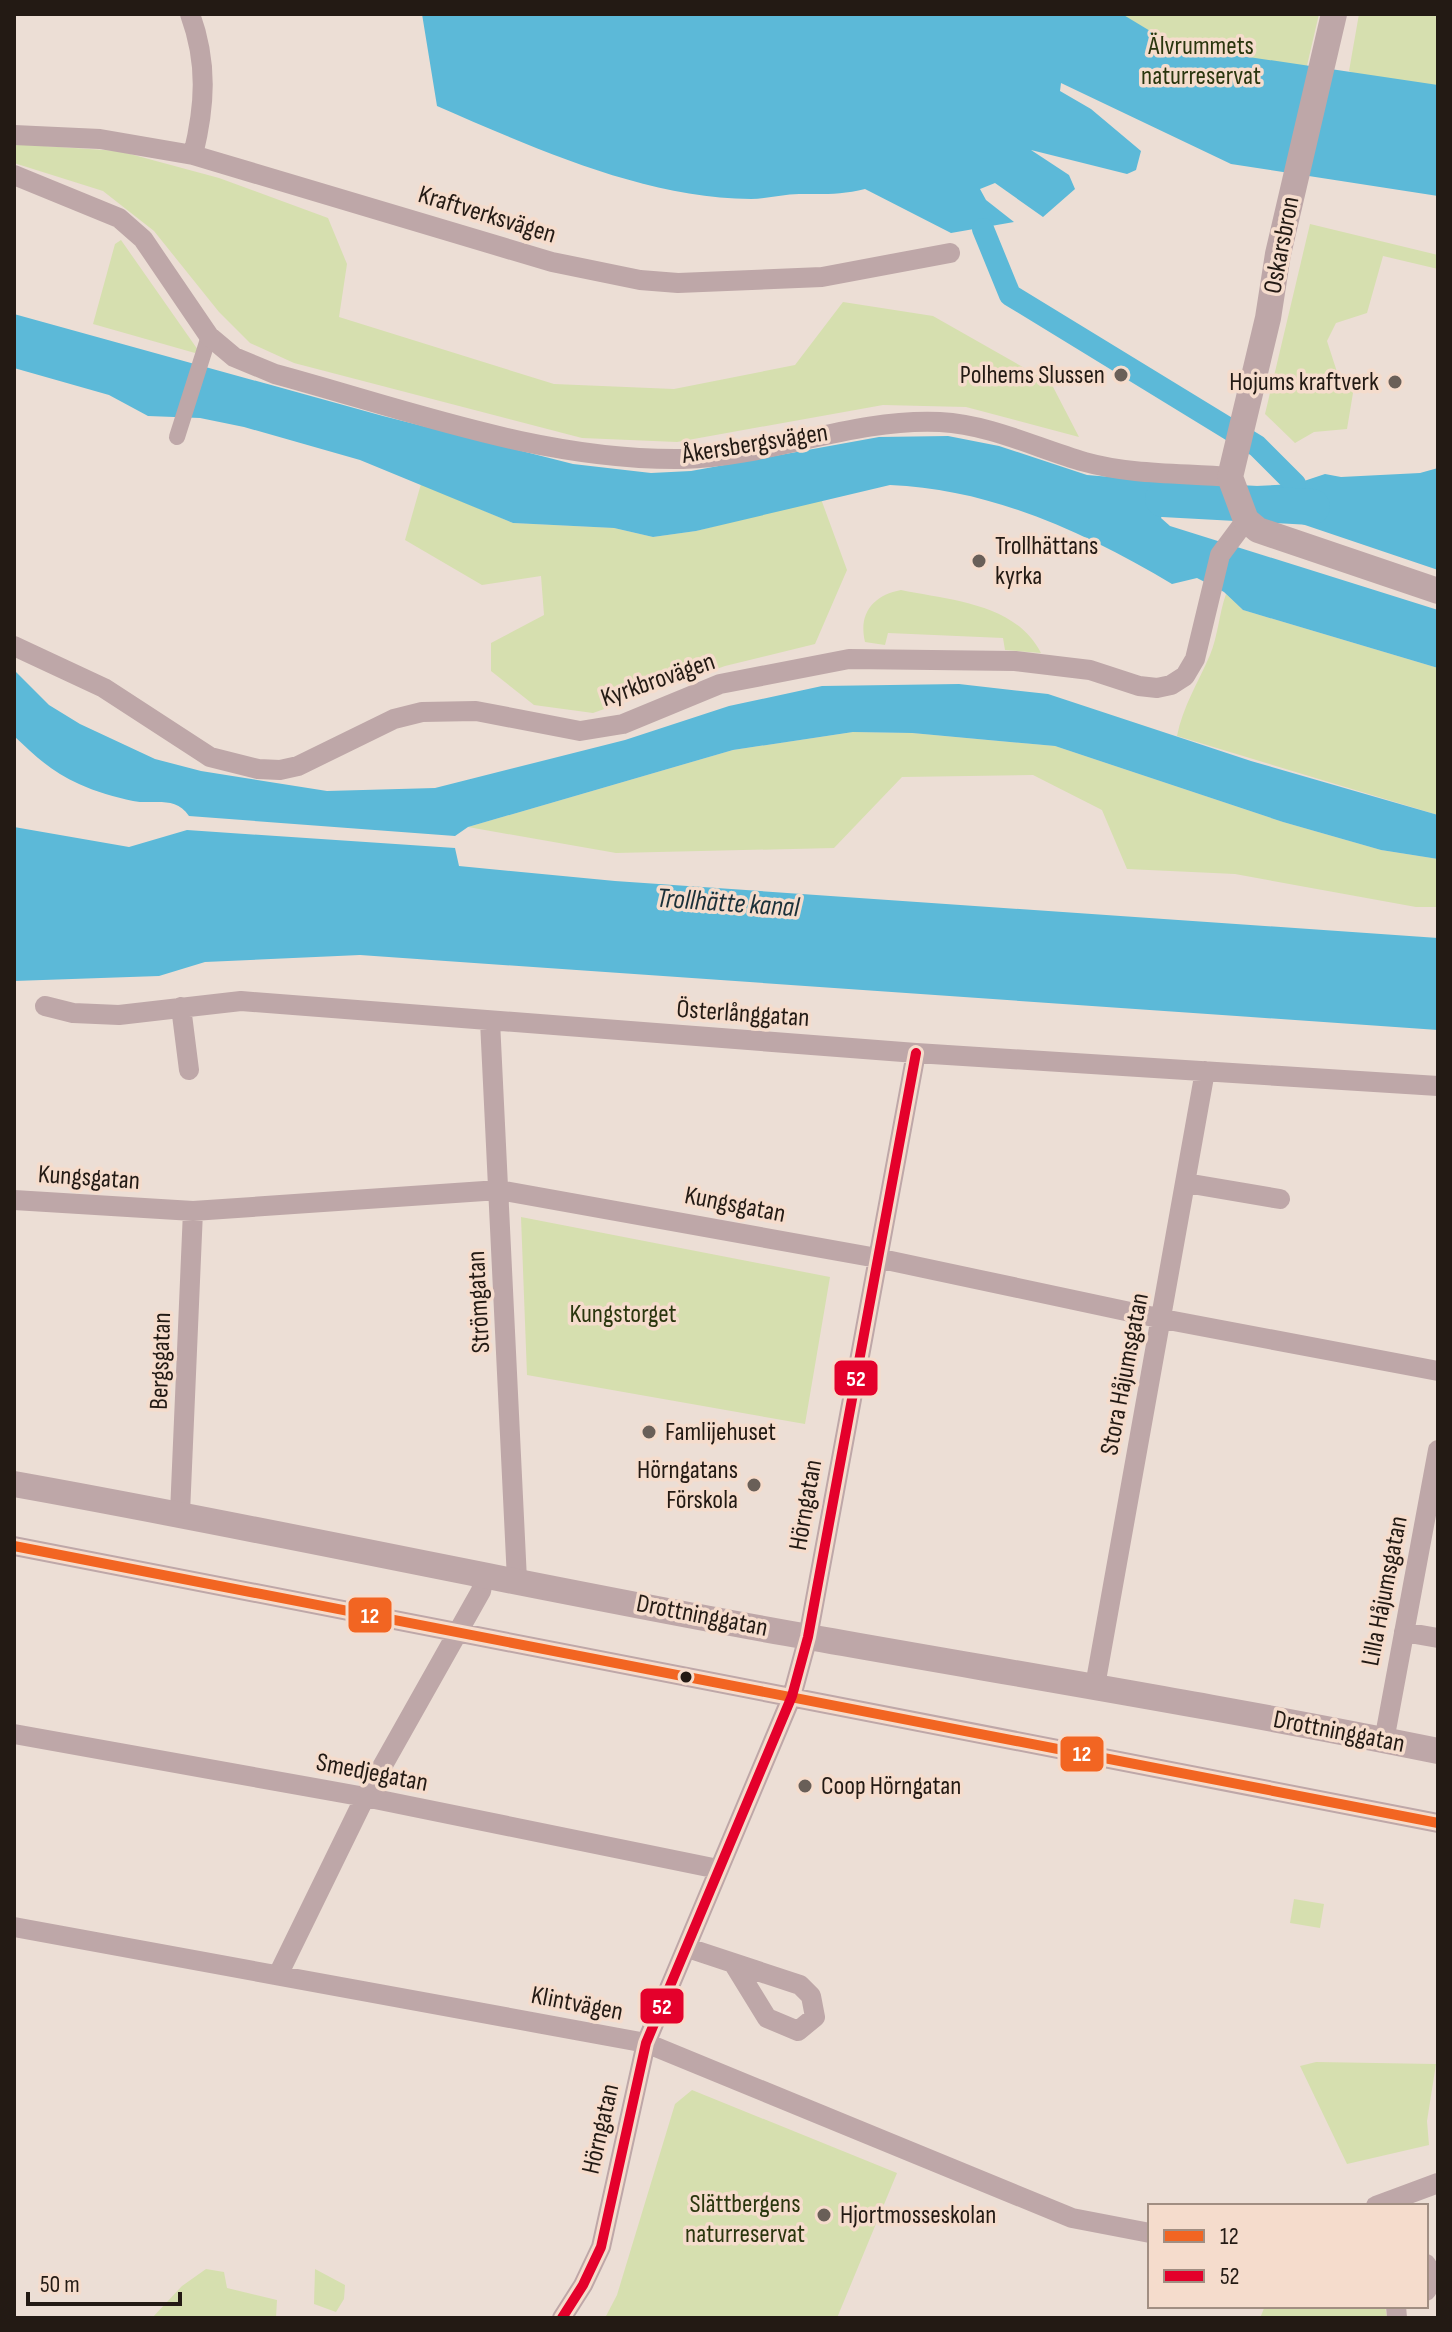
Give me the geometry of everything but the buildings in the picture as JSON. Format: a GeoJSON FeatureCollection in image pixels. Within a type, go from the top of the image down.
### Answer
{"type":"FeatureCollection","features":[{"type":"Feature","properties":{"kind":"street"},"geometry":{"type":"LineString","coordinates":[[190,14],[202,66],[204,107],[193,155]]}},
{"type":"Feature","properties":{"kind":"street","name":"Oskarsbron"},"geometry":{"type":"LineString","coordinates":[[1231,473],[1334,14]]}},
{"type":"Feature","properties":{"kind":"street","name":"Kraftverksvägen"},"geometry":{"type":"LineString","coordinates":[[14,135],[100,139],[193,155],[552,262],[640,280],[678,283],[822,277],[950,253]]}},
{"type":"Feature","properties":{"kind":"street","name":"Åkersbergsvägen"},"geometry":{"type":"LineString","coordinates":[[14,175],[119,218],[143,239],[209,336],[234,357],[275,374],[578,453],[686,459],[733,453],[868,426],[942,422],[980,427],[1086,462],[1231,473]]}},
{"type":"Feature","properties":{"kind":"street"},"geometry":{"type":"LineString","coordinates":[[177,437],[209,336]]}},
{"type":"Feature","properties":{"kind":"street"},"geometry":{"type":"LineString","coordinates":[[1231,473],[1242,519],[1278,539],[1438,591]]}},
{"type":"Feature","properties":{"kind":"street","name":"Kyrkbrovägen"},"geometry":{"type":"LineString","coordinates":[[14,646],[104,688],[210,757],[258,769],[280,770],[298,766],[394,719],[422,712],[476,711],[580,731],[623,724],[720,684],[849,659],[1015,661],[1090,670],[1139,686],[1157,688],[1171,685],[1185,676],[1195,659],[1220,555],[1242,519]]}},
{"type":"Feature","properties":{"kind":"street","name":"Österlånggatan"},"geometry":{"type":"LineString","coordinates":[[45,1006],[98,1016],[241,1001],[916,1053],[1438,1086]]}},
{"type":"Feature","properties":{"kind":"street"},"geometry":{"type":"LineString","coordinates":[[181,1007],[189,1070]]}},
{"type":"Feature","properties":{"kind":"street","name":"Strömgatan"},"geometry":{"type":"LineString","coordinates":[[490,1021],[517,1580]]}},
{"type":"Feature","properties":{"kind":"street","name":"Hörngatan"},"geometry":{"type":"LineString","coordinates":[[562,2318],[583,2285],[601,2247],[646,2043],[792,1696],[808,1637],[916,1053]]}},
{"type":"Feature","properties":{"kind":"street","name":"Stora Håjumsgatan"},"geometry":{"type":"LineString","coordinates":[[1095,1686],[1205,1071]]}},
{"type":"Feature","properties":{"kind":"street"},"geometry":{"type":"LineString","coordinates":[[1186,1183],[1280,1199]]}},
{"type":"Feature","properties":{"kind":"street","name":"Kungsgatan"},"geometry":{"type":"LineString","coordinates":[[14,1200],[193,1211],[499,1190],[877,1258],[1163,1319],[1438,1371]]}},
{"type":"Feature","properties":{"kind":"street","name":"Bergsgatan"},"geometry":{"type":"LineString","coordinates":[[180,1513],[193,1211]]}},
{"type":"Feature","properties":{"kind":"street","name":"Lilla Håjumsgatan"},"geometry":{"type":"LineString","coordinates":[[1384,1741],[1404,1632],[1432,1514],[1438,1450]]}},
{"type":"Feature","properties":{"kind":"street","name":"Drottninggatan"},"geometry":{"type":"LineString","coordinates":[[14,1486],[180,1513],[808,1637],[1095,1686],[1438,1751]]}},
{"type":"Feature","properties":{"kind":"street"},"geometry":{"type":"LineString","coordinates":[[14,1546],[1438,1823]]}},
{"type":"Feature","properties":{"kind":"street"},"geometry":{"type":"LineString","coordinates":[[278,1975],[365,1797],[481,1591],[485,1573]]}},
{"type":"Feature","properties":{"kind":"street"},"geometry":{"type":"LineString","coordinates":[[1404,1632],[1438,1638]]}},
{"type":"Feature","properties":{"kind":"street","name":"Smedjegatan"},"geometry":{"type":"LineString","coordinates":[[14,1734],[365,1797],[718,1869]]}},
{"type":"Feature","properties":{"kind":"street","name":"Klintvägen"},"geometry":{"type":"LineString","coordinates":[[14,1927],[646,2043],[1072,2218],[1148,2233]]}},
{"type":"Feature","properties":{"kind":"street"},"geometry":{"type":"LineString","coordinates":[[688,1948],[735,1966]]}},
{"type":"Feature","properties":{"kind":"street"},"geometry":{"type":"LineString","coordinates":[[1381,2204],[1438,2183]]}},
{"type":"Feature","properties":{"kind":"street"},"geometry":{"type":"LineString","coordinates":[[1428,2268],[1434,2278],[1428,2288]]}},
{"type":"Feature","properties":{"kind":"green space","name":"Älvrummets naturreservat"},"geometry":{"type":"Polygon","coordinates":[[[1038,14],[1319,14],[1295,117],[1038,14]]]}},
{"type":"Feature","properties":{"kind":"green space"},"geometry":{"type":"Polygon","coordinates":[[[1359,14],[1438,14],[1438,120],[1349,71],[1359,14]]]}},
{"type":"Feature","properties":{"kind":"green space"},"geometry":{"type":"Polygon","coordinates":[[[14,144],[119,151],[219,178],[328,218],[347,264],[339,317],[554,384],[674,389],[795,365],[843,302],[933,316],[1051,383],[1079,437],[966,407],[883,405],[677,442],[582,438],[294,363],[250,343],[219,312],[154,231],[103,191],[14,163],[14,144]]]}},
{"type":"Feature","properties":{"kind":"green space"},"geometry":{"type":"Polygon","coordinates":[[[1310,224],[1438,255],[1438,269],[1383,256],[1367,313],[1336,323],[1327,341],[1338,375],[1355,381],[1347,429],[1314,432],[1295,443],[1265,414],[1310,224]]]}},
{"type":"Feature","properties":{"kind":"green space"},"geometry":{"type":"Polygon","coordinates":[[[121,240],[198,350],[195,353],[93,324],[115,244],[121,240]]]}},
{"type":"Feature","properties":{"kind":"green space"},"geometry":{"type":"Polygon","coordinates":[[[421,484],[513,523],[614,528],[653,537],[696,531],[821,499],[847,570],[815,644],[725,666],[593,713],[534,705],[491,671],[491,643],[544,615],[541,576],[482,585],[405,540],[421,484]]]}},
{"type":"Feature","properties":{"kind":"green space"},"geometry":{"type":"Polygon","coordinates":[[[901,590],[960,601],[998,614],[1030,636],[1041,653],[1005,650],[1003,638],[888,633],[885,645],[865,642],[864,622],[870,607],[883,596],[901,590]]]}},
{"type":"Feature","properties":{"kind":"green space"},"geometry":{"type":"Polygon","coordinates":[[[1226,594],[1243,610],[1438,668],[1438,815],[1177,736],[1187,705],[1213,648],[1226,594]]]}},
{"type":"Feature","properties":{"kind":"green space"},"geometry":{"type":"Polygon","coordinates":[[[853,732],[912,733],[1055,746],[1283,822],[1381,850],[1438,859],[1438,907],[1416,907],[1235,874],[1127,869],[1102,810],[1033,775],[902,777],[834,848],[616,853],[468,827],[733,750],[853,732]]]}},
{"type":"Feature","properties":{"kind":"green space","name":"Kungstorget"},"geometry":{"type":"Polygon","coordinates":[[[521,1217],[830,1277],[805,1424],[527,1375],[521,1217]]]}},
{"type":"Feature","properties":{"kind":"green space"},"geometry":{"type":"Polygon","coordinates":[[[1294,1899],[1324,1904],[1320,1928],[1290,1923],[1294,1899]]]}},
{"type":"Feature","properties":{"kind":"green space"},"geometry":{"type":"Polygon","coordinates":[[[1316,2062],[1436,2064],[1427,2121],[1429,2145],[1347,2164],[1300,2066],[1316,2062]]]}},
{"type":"Feature","properties":{"kind":"green space","name":"Slättbergens naturreservat"},"geometry":{"type":"Polygon","coordinates":[[[692,2090],[897,2173],[837,2318],[605,2318],[617,2295],[675,2104],[692,2090]]]}},
{"type":"Feature","properties":{"kind":"green space"},"geometry":{"type":"Polygon","coordinates":[[[206,2269],[224,2272],[227,2288],[277,2300],[276,2318],[152,2318],[182,2286],[206,2269]]]}},
{"type":"Feature","properties":{"kind":"green space"},"geometry":{"type":"Polygon","coordinates":[[[315,2269],[345,2285],[344,2299],[336,2312],[314,2304],[315,2269]]]}},
{"type":"Feature","properties":{"kind":"green space"},"geometry":{"type":"Polygon","coordinates":[[[1264,2308],[1385,2308],[1387,2318],[1260,2318],[1264,2308]]]}},
{"type":"Feature","properties":{"kind":"water"},"geometry":{"type":"Polygon","coordinates":[[[422,14],[1122,14],[1175,46],[1438,85],[1438,196],[1231,164],[1061,83],[1060,91],[1091,109],[1141,151],[1136,170],[1127,174],[1031,150],[1069,175],[1075,189],[1043,217],[995,183],[980,189],[986,200],[1014,222],[951,233],[865,189],[751,199],[670,190],[551,154],[437,106],[422,14]]]}},
{"type":"Feature","properties":{"kind":"water"},"geometry":{"type":"Polygon","coordinates":[[[14,314],[383,416],[573,464],[651,473],[691,471],[879,437],[948,436],[999,446],[1087,475],[1193,484],[1209,498],[1211,518],[1164,511],[1161,518],[1170,526],[1438,610],[1438,668],[1243,610],[1224,592],[1197,578],[1172,584],[1072,531],[1037,517],[965,495],[928,488],[890,485],[696,531],[653,537],[614,528],[513,523],[360,460],[244,427],[200,418],[148,416],[109,395],[14,368],[14,314]]]}},
{"type":"Feature","properties":{"kind":"water"},"geometry":{"type":"Polygon","coordinates":[[[1438,468],[1438,570],[1299,523],[1293,507],[1268,510],[1260,500],[1256,486],[1295,484],[1325,474],[1341,477],[1420,473],[1438,468]]]}},
{"type":"Feature","properties":{"kind":"water"},"geometry":{"type":"Polygon","coordinates":[[[14,670],[49,705],[80,724],[155,759],[201,771],[327,791],[435,788],[625,740],[729,706],[822,686],[959,684],[1048,694],[1251,761],[1438,815],[1438,859],[1381,850],[1283,822],[1055,746],[912,733],[853,732],[733,750],[468,827],[455,836],[189,816],[170,803],[133,801],[92,789],[61,775],[36,757],[14,736],[14,670]]]}},
{"type":"Feature","properties":{"kind":"water","name":"Trollhätte kanal"},"geometry":{"type":"Polygon","coordinates":[[[14,827],[129,847],[187,830],[455,848],[459,866],[615,881],[1438,938],[1438,1030],[360,955],[205,962],[159,976],[14,981],[14,827]]]}},
{"type":"Feature","properties":{"kind":"waterway"},"geometry":{"type":"LineString","coordinates":[[983,229],[1010,295],[1257,446],[1295,484]]}},
{"type":"Feature","properties":{"kind":"waterway"},"geometry":{"type":"LineString","coordinates":[[1163,499],[1312,507]]}},
{"type":"Feature","properties":{"kind":"transit line","name":"52"},"geometry":{"type":"LineString","coordinates":[[562,2318],[583,2285],[601,2247],[646,2043],[792,1696],[808,1637],[916,1053]]}},
{"type":"Feature","properties":{"kind":"transit line","name":"12"},"geometry":{"type":"LineString","coordinates":[[14,1546],[1438,1823]]}},
{"type":"Feature","properties":{"kind":"place","name":"Polhems Slussen"},"geometry":{"type":"Point","coordinates":[1121,375]}},
{"type":"Feature","properties":{"kind":"place","name":"Hojums kraftverk"},"geometry":{"type":"Point","coordinates":[1395,382]}},
{"type":"Feature","properties":{"kind":"place","name":"Trollhättans kyrka"},"geometry":{"type":"Point","coordinates":[979,561]}},
{"type":"Feature","properties":{"kind":"place","name":"Famlijehuset"},"geometry":{"type":"Point","coordinates":[649,1432]}},
{"type":"Feature","properties":{"kind":"place","name":"Hörngatans Förskola"},"geometry":{"type":"Point","coordinates":[754,1485]}},
{"type":"Feature","properties":{"kind":"place","name":"Coop Hörngatan"},"geometry":{"type":"Point","coordinates":[805,1786]}},
{"type":"Feature","properties":{"kind":"place","name":"Hjortmosseskolan"},"geometry":{"type":"Point","coordinates":[824,2215]}}]}
